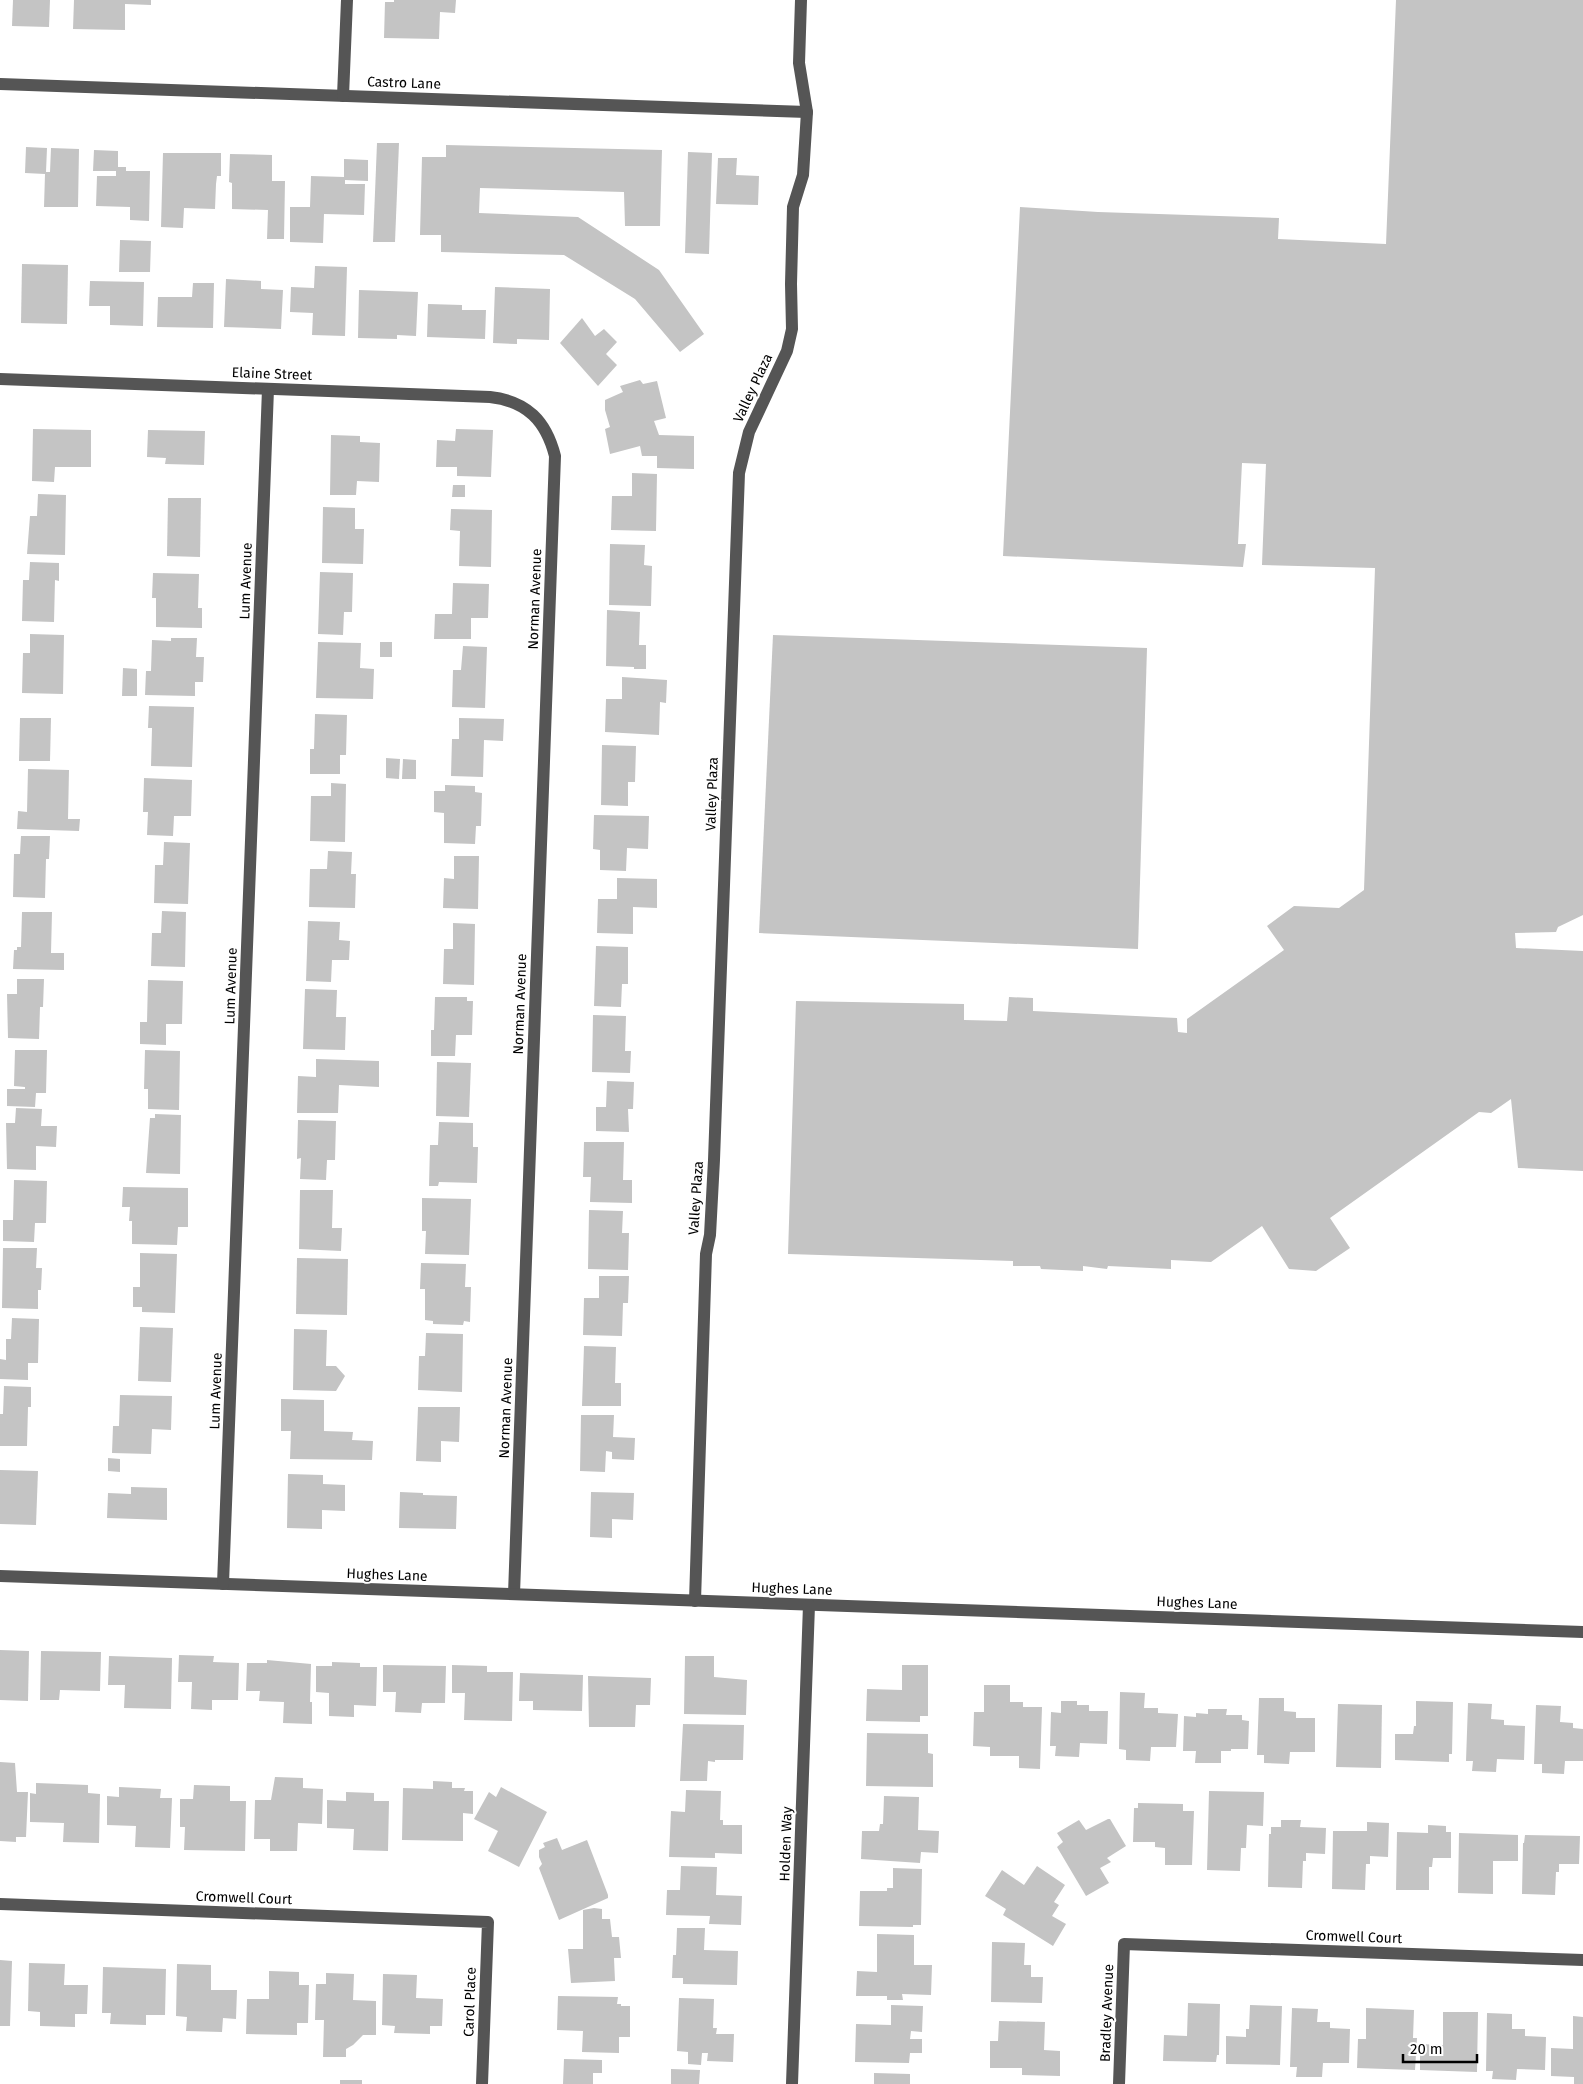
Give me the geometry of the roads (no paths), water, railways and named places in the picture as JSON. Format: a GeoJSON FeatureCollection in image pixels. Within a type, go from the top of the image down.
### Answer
{"type":"FeatureCollection","features":[{"type":"Feature","properties":{"kind":"street"},"geometry":{"type":"LineString","coordinates":[[343,96],[347,0]]}},
{"type":"Feature","properties":{"kind":"street","name":"Valley Plaza"},"geometry":{"type":"LineString","coordinates":[[695,1601],[706,1254],[710,1235],[713,1169],[739,472],[749,432],[787,351],[792,329],[793,207],[803,175],[807,112],[799,63],[801,0]]}},
{"type":"Feature","properties":{"kind":"street","name":"Castro Lane"},"geometry":{"type":"LineString","coordinates":[[0,84],[807,112]]}},
{"type":"Feature","properties":{"kind":"street","name":"Elaine Street"},"geometry":{"type":"LineString","coordinates":[[0,378],[490,397],[502,398],[522,406],[537,418]]}},
{"type":"Feature","properties":{"kind":"street","name":"Lum Avenue"},"geometry":{"type":"LineString","coordinates":[[224,1584],[268,388]]}},
{"type":"Feature","properties":{"kind":"street","name":"Norman Avenue"},"geometry":{"type":"LineString","coordinates":[[514,1594],[555,456],[550,438],[537,418]]}},
{"type":"Feature","properties":{"kind":"street","name":"Hughes Lane"},"geometry":{"type":"LineString","coordinates":[[0,1576],[1583,1632]]}},
{"type":"Feature","properties":{"kind":"street","name":"Holden Way"},"geometry":{"type":"LineString","coordinates":[[792,2084],[809,1605]]}},
{"type":"Feature","properties":{"kind":"street","name":"Cromwell Court"},"geometry":{"type":"LineString","coordinates":[[0,1904],[488,1922]]}},
{"type":"Feature","properties":{"kind":"street","name":"Carol Place"},"geometry":{"type":"LineString","coordinates":[[482,2084],[488,1922]]}},
{"type":"Feature","properties":{"kind":"street","name":"Cromwell Court"},"geometry":{"type":"LineString","coordinates":[[1124,1944],[1583,1960]]}},
{"type":"Feature","properties":{"kind":"street","name":"Bradley Avenue"},"geometry":{"type":"LineString","coordinates":[[1119,2084],[1124,1944]]}}]}
